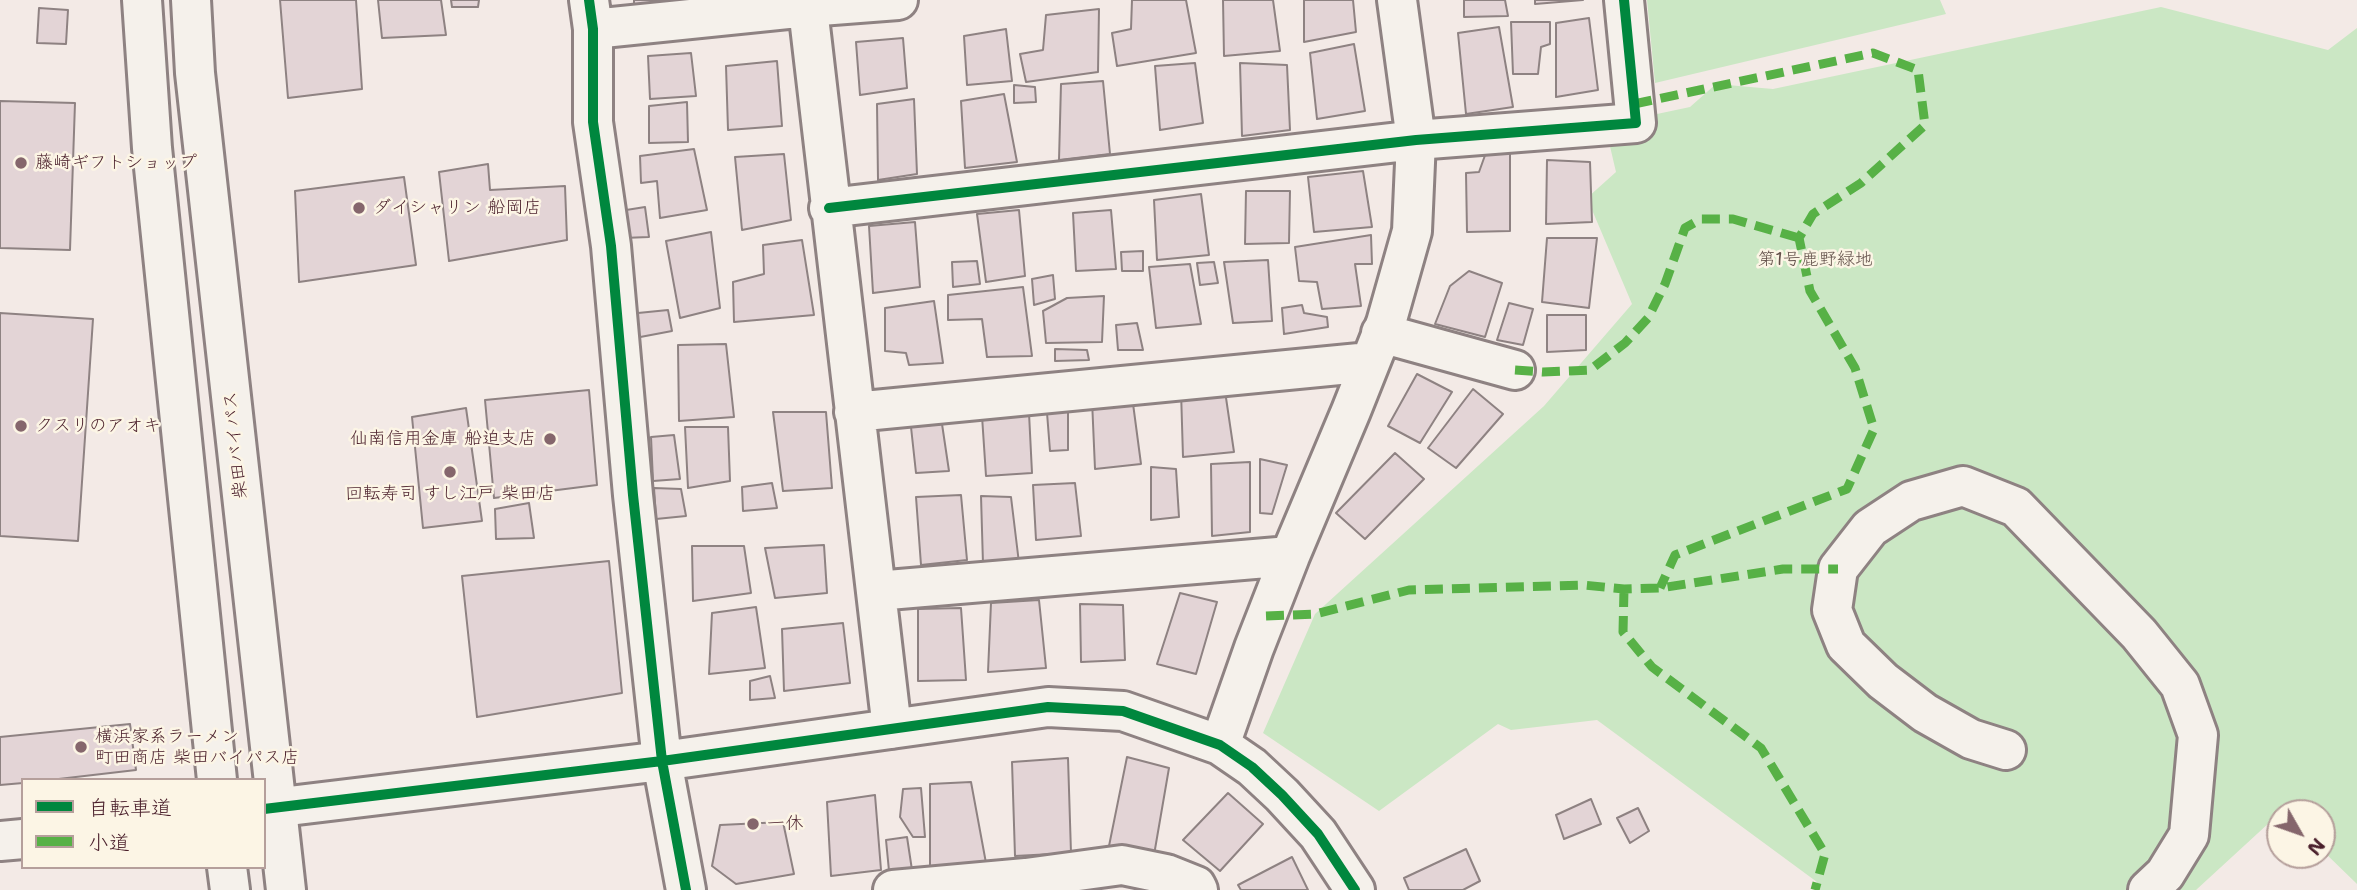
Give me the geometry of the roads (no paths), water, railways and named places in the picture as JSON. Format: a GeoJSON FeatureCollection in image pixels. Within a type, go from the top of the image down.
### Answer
{"type":"FeatureCollection","features":[{"type":"Feature","properties":{"kind":"main road"},"geometry":{"type":"LineString","coordinates":[[142,0],[152,148],[217,778]]}},
{"type":"Feature","properties":{"kind":"main road","name":"柴田バイパス"},"geometry":{"type":"LineString","coordinates":[[191,0],[195,73],[270,808],[286,890]]}},
{"type":"Feature","properties":{"kind":"main road"},"geometry":{"type":"LineString","coordinates":[[686,890],[662,761],[633,495],[611,246],[593,122],[591,14],[898,0]]}},
{"type":"Feature","properties":{"kind":"main road"},"geometry":{"type":"LineString","coordinates":[[1220,746],[1290,556],[1376,348],[1412,231],[1416,140],[1397,0]]}},
{"type":"Feature","properties":{"kind":"main road"},"geometry":{"type":"LineString","coordinates":[[829,208],[1416,140],[1636,123],[1624,0]]}},
{"type":"Feature","properties":{"kind":"main road"},"geometry":{"type":"LineString","coordinates":[[807,3],[892,729]]}},
{"type":"Feature","properties":{"kind":"main road"},"geometry":{"type":"LineString","coordinates":[[854,412],[1376,348],[1515,369]]}},
{"type":"Feature","properties":{"kind":"main road"},"geometry":{"type":"LineString","coordinates":[[2006,750],[1971,739],[1936,720],[1883,681],[1846,645],[1832,610],[1838,569],[1870,528],[1911,501],[1963,486],[2016,507],[2139,634],[2180,685],[2198,735],[2189,835],[2165,874],[2148,890]]}},
{"type":"Feature","properties":{"kind":"main road"},"geometry":{"type":"LineString","coordinates":[[876,591],[1290,556]]}},
{"type":"Feature","properties":{"kind":"main road"},"geometry":{"type":"LineString","coordinates":[[270,808],[662,761],[1048,707],[1086,708],[1123,711],[1220,746],[1252,767],[1318,834],[1354,890]]}},
{"type":"Feature","properties":{"kind":"main road"},"geometry":{"type":"LineString","coordinates":[[0,841],[21,839]]}},
{"type":"Feature","properties":{"kind":"main road"},"geometry":{"type":"LineString","coordinates":[[893,890],[1026,878],[1122,865],[1166,874],[1196,886],[1198,890]]}},
{"type":"Feature","properties":{"kind":"main road"},"geometry":{"type":"LineString","coordinates":[[227,869],[230,890]]}},
{"type":"Feature","properties":{"kind":"place","name":"藤崎ギフトショップ"},"geometry":{"type":"Point","coordinates":[21,163]}},
{"type":"Feature","properties":{"kind":"place","name":"ダイシャリン 船岡店"},"geometry":{"type":"Point","coordinates":[359,208]}},
{"type":"Feature","properties":{"kind":"place","name":"クスリのアオキ"},"geometry":{"type":"Point","coordinates":[21,426]}},
{"type":"Feature","properties":{"kind":"place","name":"仙南信用金庫 船迫支店"},"geometry":{"type":"Point","coordinates":[550,439]}},
{"type":"Feature","properties":{"kind":"place","name":"回転寿司 すし江戸 柴田店"},"geometry":{"type":"Point","coordinates":[450,472]}},
{"type":"Feature","properties":{"kind":"place","name":"横浜家系ラーメン 町田商店 柴田バイパス店"},"geometry":{"type":"Point","coordinates":[81,747]}},
{"type":"Feature","properties":{"kind":"place","name":"一休"},"geometry":{"type":"Point","coordinates":[753,824]}},
{"type":"Feature","properties":{"kind":"park label","name":"第1号鹿野緑地"},"geometry":{"type":"Point","coordinates":[1815,260]}}]}
